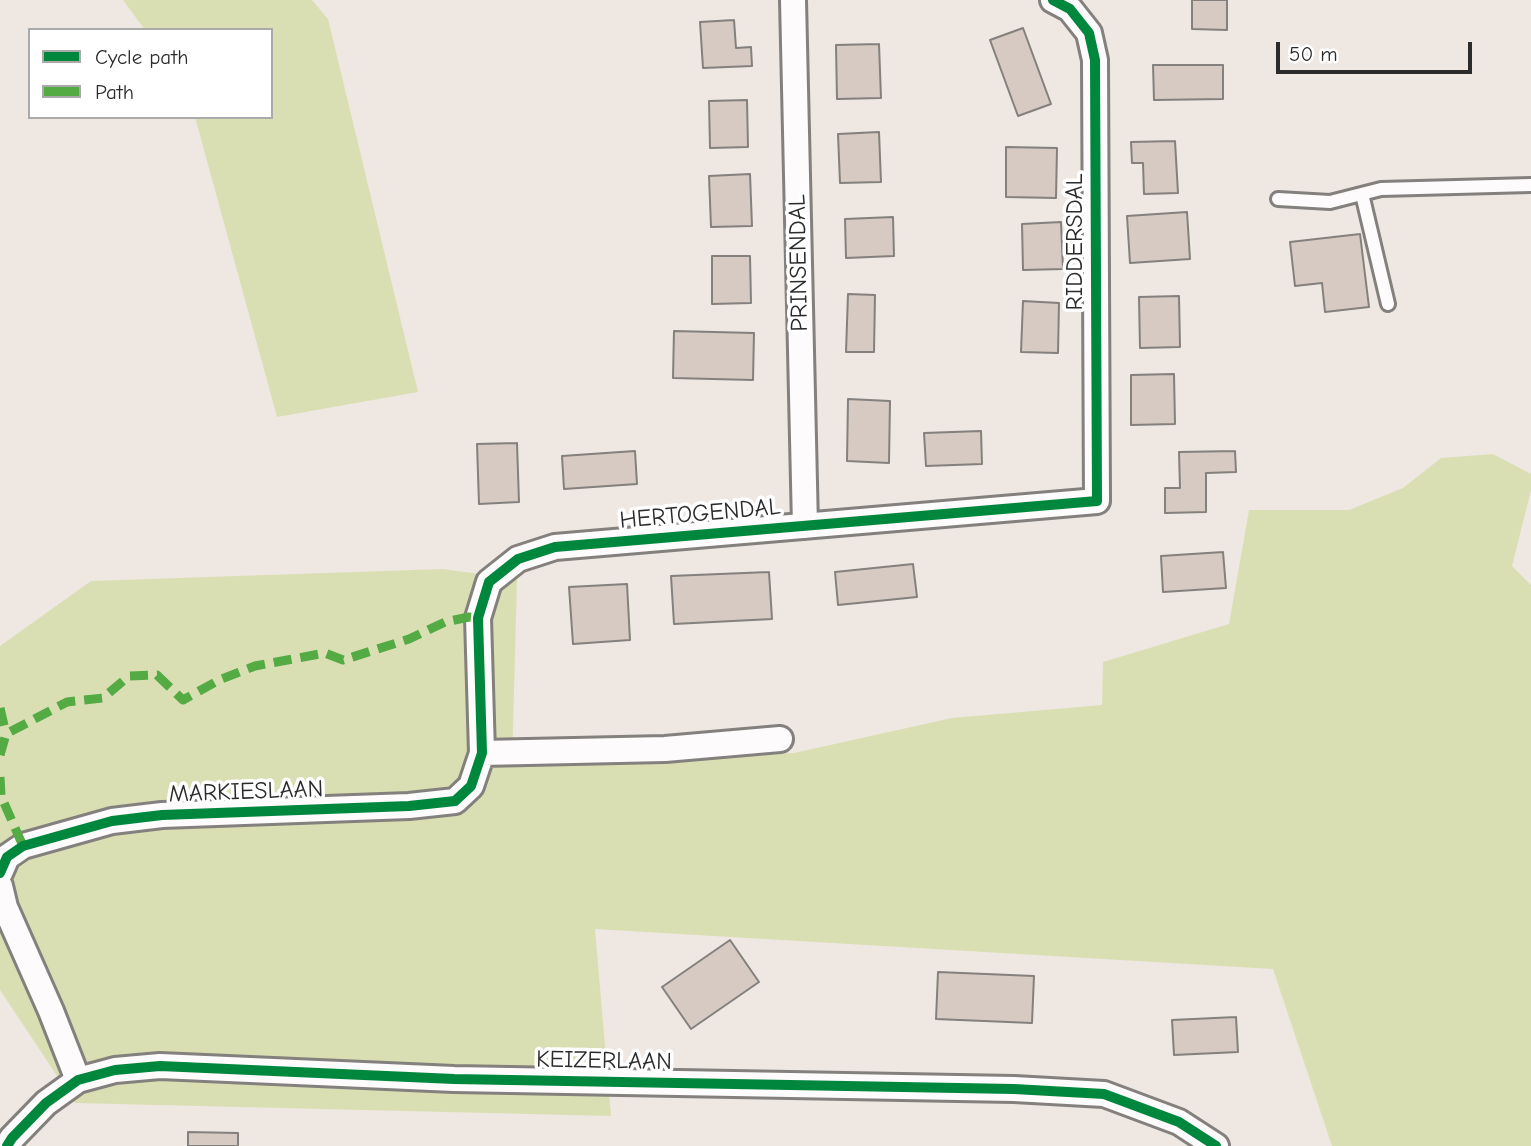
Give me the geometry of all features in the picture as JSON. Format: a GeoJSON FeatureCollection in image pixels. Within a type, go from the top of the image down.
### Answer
{"type":"FeatureCollection","features":[{"type":"Feature","properties":{"kind":"street","name":"PRINSENDAL"},"geometry":{"type":"LineString","coordinates":[[793,0],[805,526]]}},
{"type":"Feature","properties":{"kind":"street","name":"RIDDERSDAL"},"geometry":{"type":"LineString","coordinates":[[1053,0],[1070,9],[1089,33],[1095,60],[1097,501]]}},
{"type":"Feature","properties":{"kind":"street","name":"HERTOGENDAL"},"geometry":{"type":"LineString","coordinates":[[482,753],[478,618],[489,582],[518,559],[555,547],[1097,501]]}},
{"type":"Feature","properties":{"kind":"street"},"geometry":{"type":"LineString","coordinates":[[482,753],[665,749],[780,739]]}},
{"type":"Feature","properties":{"kind":"street","name":"MARKIESLAAN"},"geometry":{"type":"LineString","coordinates":[[0,873],[7,857],[23,846],[112,821],[162,815],[445,804],[454,801],[471,786],[482,753]]}},
{"type":"Feature","properties":{"kind":"street"},"geometry":{"type":"LineString","coordinates":[[0,886],[5,907],[78,1080]]}},
{"type":"Feature","properties":{"kind":"street","name":"KEIZERLAAN"},"geometry":{"type":"LineString","coordinates":[[7,1146],[46,1103],[78,1080],[115,1070],[160,1066],[454,1079],[1027,1090],[1104,1094],[1179,1122],[1216,1146]]}},
{"type":"Feature","properties":{"kind":"lane"},"geometry":{"type":"LineString","coordinates":[[1278,199],[1330,202],[1381,188],[1531,185]]}},
{"type":"Feature","properties":{"kind":"lane"},"geometry":{"type":"LineString","coordinates":[[1362,194],[1388,304]]}},
{"type":"Feature","properties":{"kind":"green space"},"geometry":{"type":"Polygon","coordinates":[[[123,0],[312,0],[328,19],[418,392],[277,417],[196,119],[273,119],[273,28],[144,28],[123,0]]]}},
{"type":"Feature","properties":{"kind":"green space"},"geometry":{"type":"Polygon","coordinates":[[[1493,454],[1531,474],[1531,490],[1512,566],[1531,585],[1531,1146],[1332,1146],[1273,969],[595,929],[611,1116],[75,1103],[0,990],[0,646],[91,581],[442,569],[517,579],[512,766],[794,753],[952,718],[1102,705],[1103,662],[1229,624],[1249,510],[1349,510],[1403,488],[1441,458],[1493,454]]]}},
{"type":"Feature","properties":{"kind":"building"},"geometry":{"type":"Polygon","coordinates":[[[1192,0],[1227,0],[1227,30],[1192,29],[1192,0]]]}},
{"type":"Feature","properties":{"kind":"building"},"geometry":{"type":"Polygon","coordinates":[[[734,20],[736,48],[751,47],[752,66],[703,68],[700,22],[734,20]]]}},
{"type":"Feature","properties":{"kind":"building"},"geometry":{"type":"Polygon","coordinates":[[[1023,28],[1051,104],[1018,116],[990,40],[1023,28]]]}},
{"type":"Feature","properties":{"kind":"building"},"geometry":{"type":"Polygon","coordinates":[[[879,44],[881,98],[837,99],[836,45],[879,44]]]}},
{"type":"Feature","properties":{"kind":"building"},"geometry":{"type":"Polygon","coordinates":[[[1153,65],[1223,65],[1223,99],[1154,100],[1153,65]]]}},
{"type":"Feature","properties":{"kind":"building"},"geometry":{"type":"Polygon","coordinates":[[[747,100],[748,147],[710,148],[709,101],[747,100]]]}},
{"type":"Feature","properties":{"kind":"building"},"geometry":{"type":"Polygon","coordinates":[[[879,132],[881,182],[840,183],[838,134],[879,132]]]}},
{"type":"Feature","properties":{"kind":"building"},"geometry":{"type":"Polygon","coordinates":[[[1175,141],[1178,193],[1144,194],[1143,163],[1132,163],[1131,142],[1175,141]]]}},
{"type":"Feature","properties":{"kind":"building"},"geometry":{"type":"Polygon","coordinates":[[[1006,147],[1057,148],[1056,198],[1006,197],[1006,147]]]}},
{"type":"Feature","properties":{"kind":"building"},"geometry":{"type":"Polygon","coordinates":[[[750,174],[752,226],[711,227],[709,176],[750,174]]]}},
{"type":"Feature","properties":{"kind":"building"},"geometry":{"type":"Polygon","coordinates":[[[1187,212],[1190,259],[1130,263],[1127,216],[1187,212]]]}},
{"type":"Feature","properties":{"kind":"building"},"geometry":{"type":"Polygon","coordinates":[[[893,217],[894,256],[846,258],[845,219],[893,217]]]}},
{"type":"Feature","properties":{"kind":"building"},"geometry":{"type":"Polygon","coordinates":[[[1061,222],[1063,269],[1023,270],[1022,224],[1061,222]]]}},
{"type":"Feature","properties":{"kind":"building"},"geometry":{"type":"Polygon","coordinates":[[[1360,234],[1369,307],[1325,312],[1322,283],[1295,286],[1290,242],[1360,234]]]}},
{"type":"Feature","properties":{"kind":"building"},"geometry":{"type":"Polygon","coordinates":[[[712,256],[750,256],[751,303],[712,304],[712,256]]]}},
{"type":"Feature","properties":{"kind":"building"},"geometry":{"type":"Polygon","coordinates":[[[848,294],[875,295],[874,352],[846,352],[848,294]]]}},
{"type":"Feature","properties":{"kind":"building"},"geometry":{"type":"Polygon","coordinates":[[[1179,296],[1180,347],[1140,348],[1139,297],[1179,296]]]}},
{"type":"Feature","properties":{"kind":"building"},"geometry":{"type":"Polygon","coordinates":[[[1023,301],[1059,303],[1058,353],[1021,352],[1023,301]]]}},
{"type":"Feature","properties":{"kind":"building"},"geometry":{"type":"Polygon","coordinates":[[[674,331],[754,333],[753,380],[673,378],[674,331]]]}},
{"type":"Feature","properties":{"kind":"building"},"geometry":{"type":"Polygon","coordinates":[[[1174,374],[1175,424],[1131,425],[1131,375],[1174,374]]]}},
{"type":"Feature","properties":{"kind":"building"},"geometry":{"type":"Polygon","coordinates":[[[848,399],[890,401],[889,463],[847,461],[848,399]]]}},
{"type":"Feature","properties":{"kind":"building"},"geometry":{"type":"Polygon","coordinates":[[[981,431],[982,464],[926,466],[924,433],[981,431]]]}},
{"type":"Feature","properties":{"kind":"building"},"geometry":{"type":"Polygon","coordinates":[[[517,443],[519,502],[479,504],[477,444],[517,443]]]}},
{"type":"Feature","properties":{"kind":"building"},"geometry":{"type":"Polygon","coordinates":[[[635,451],[637,484],[564,489],[562,456],[635,451]]]}},
{"type":"Feature","properties":{"kind":"building"},"geometry":{"type":"Polygon","coordinates":[[[1235,451],[1236,472],[1206,473],[1206,512],[1165,513],[1165,488],[1180,488],[1179,452],[1235,451]]]}},
{"type":"Feature","properties":{"kind":"building"},"geometry":{"type":"Polygon","coordinates":[[[1223,552],[1226,588],[1163,592],[1161,556],[1223,552]]]}},
{"type":"Feature","properties":{"kind":"building"},"geometry":{"type":"Polygon","coordinates":[[[913,564],[917,597],[838,605],[835,572],[913,564]]]}},
{"type":"Feature","properties":{"kind":"building"},"geometry":{"type":"Polygon","coordinates":[[[769,572],[772,619],[674,624],[671,576],[769,572]]]}},
{"type":"Feature","properties":{"kind":"building"},"geometry":{"type":"Polygon","coordinates":[[[627,584],[630,640],[573,644],[569,587],[627,584]]]}},
{"type":"Feature","properties":{"kind":"building"},"geometry":{"type":"Polygon","coordinates":[[[730,940],[759,982],[691,1029],[662,987],[730,940]]]}},
{"type":"Feature","properties":{"kind":"building"},"geometry":{"type":"Polygon","coordinates":[[[938,972],[1034,976],[1032,1023],[936,1019],[938,972]]]}},
{"type":"Feature","properties":{"kind":"building"},"geometry":{"type":"Polygon","coordinates":[[[1236,1017],[1238,1052],[1174,1055],[1172,1020],[1236,1017]]]}},
{"type":"Feature","properties":{"kind":"building"},"geometry":{"type":"Polygon","coordinates":[[[188,1132],[238,1133],[238,1146],[188,1146],[188,1132]]]}},
{"type":"Feature","properties":{"kind":"marked path"},"geometry":{"type":"LineString","coordinates":[[0,755],[6,734],[67,702],[103,698],[129,676],[157,675],[183,700],[219,680],[255,666],[325,653],[343,660],[409,639],[445,622],[478,618]]}},
{"type":"Feature","properties":{"kind":"marked path"},"geometry":{"type":"LineString","coordinates":[[0,708],[6,734]]}},
{"type":"Feature","properties":{"kind":"marked path"},"geometry":{"type":"LineString","coordinates":[[0,777],[1,796],[23,846]]}},
{"type":"Feature","properties":{"kind":"cycle path"},"geometry":{"type":"LineString","coordinates":[[0,873],[7,857],[23,846],[112,821],[162,815],[409,806],[455,801],[471,786],[482,753],[478,618],[489,582],[518,559],[555,547],[1097,501],[1095,60],[1089,33],[1070,9],[1053,0]]}},
{"type":"Feature","properties":{"kind":"cycle path"},"geometry":{"type":"LineString","coordinates":[[7,1146],[46,1103],[78,1080],[115,1070],[160,1066],[454,1079],[1014,1089],[1104,1094],[1179,1122],[1216,1146]]}}]}
